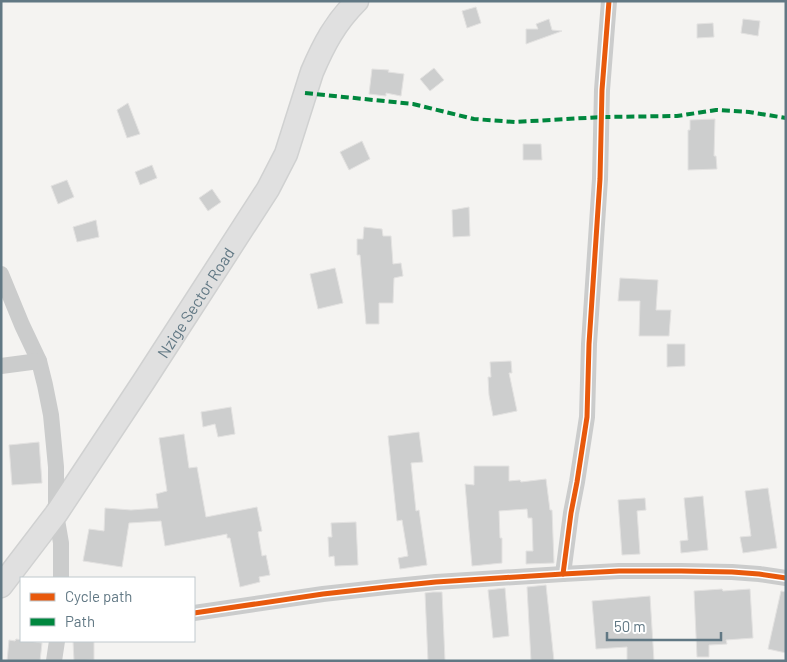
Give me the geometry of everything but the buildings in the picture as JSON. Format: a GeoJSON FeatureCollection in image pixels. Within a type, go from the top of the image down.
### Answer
{"type":"FeatureCollection","features":[{"type":"Feature","properties":{"kind":"main road","name":"Nzige Sector Road"},"geometry":{"type":"LineString","coordinates":[[1,586],[56,514],[268,189],[286,154],[312,72],[321,52],[344,14],[357,1]]}},
{"type":"Feature","properties":{"kind":"street"},"geometry":{"type":"LineString","coordinates":[[563,574],[587,417],[589,344],[600,179],[602,90],[609,1]]}},
{"type":"Feature","properties":{"kind":"street"},"geometry":{"type":"LineString","coordinates":[[1,274],[22,325],[40,361],[51,415],[56,467],[56,514],[61,543],[61,577]]}},
{"type":"Feature","properties":{"kind":"street"},"geometry":{"type":"LineString","coordinates":[[1,366],[40,361]]}},
{"type":"Feature","properties":{"kind":"street"},"geometry":{"type":"LineString","coordinates":[[195,613],[323,594],[394,586],[563,574],[681,570],[759,574],[786,578]]}},
{"type":"Feature","properties":{"kind":"street"},"geometry":{"type":"LineString","coordinates":[[54,661],[57,642]]}},
{"type":"Feature","properties":{"kind":"marked path"},"geometry":{"type":"LineString","coordinates":[[305,93],[413,104],[474,119],[515,122],[602,117],[677,116],[716,110],[749,112],[786,118]]}},
{"type":"Feature","properties":{"kind":"cycle path"},"geometry":{"type":"LineString","coordinates":[[563,574],[587,417],[589,344],[600,179],[602,90],[609,1]]}},
{"type":"Feature","properties":{"kind":"cycle path"},"geometry":{"type":"LineString","coordinates":[[195,613],[323,594],[386,587],[563,574],[619,571],[681,571],[732,572],[786,578]]}}]}
